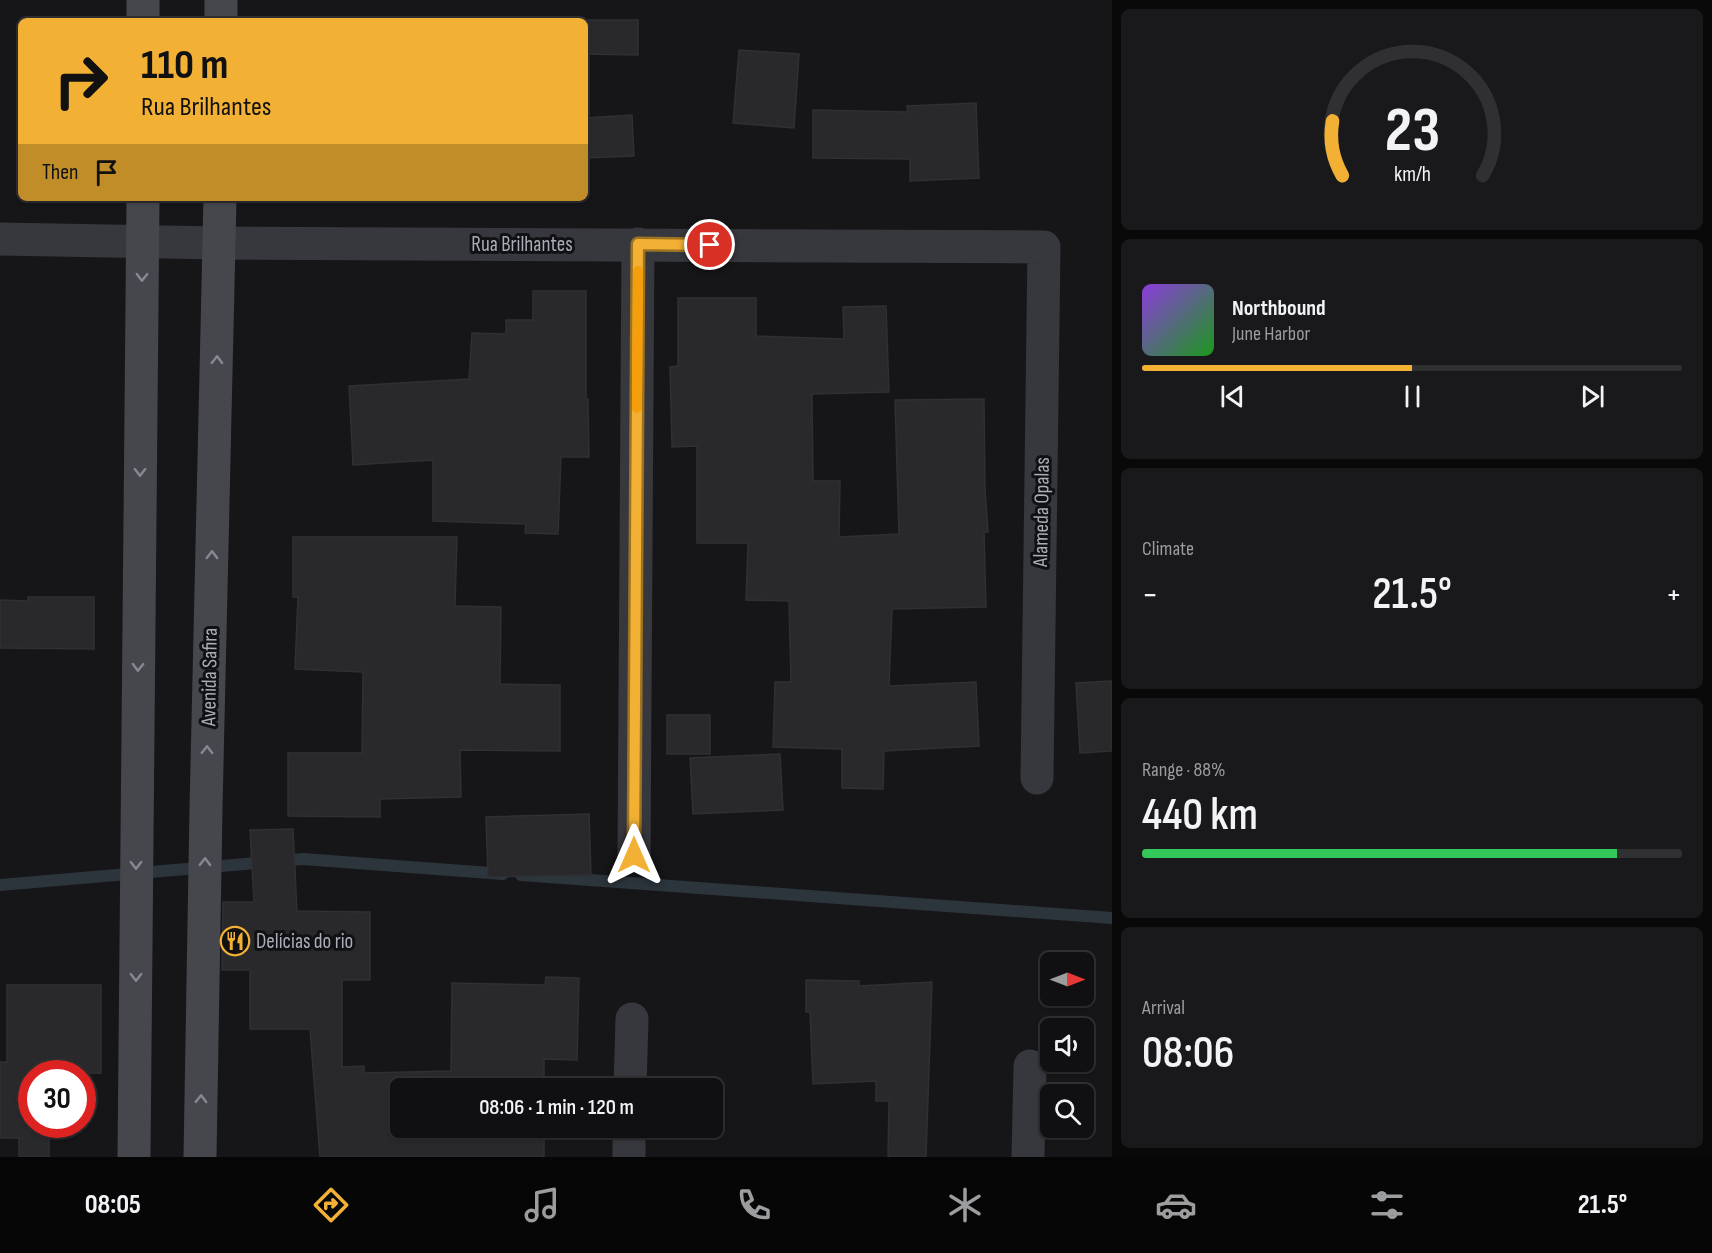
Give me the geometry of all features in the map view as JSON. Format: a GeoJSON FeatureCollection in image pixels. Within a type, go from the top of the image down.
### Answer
{"type":"FeatureCollection","features":[{"type":"Feature","properties":{"kind":"street"},"geometry":{"type":"LineString","coordinates":[[143,0],[143,18]]}},
{"type":"Feature","properties":{"kind":"street"},"geometry":{"type":"LineString","coordinates":[[221,0],[221,18]]}},
{"type":"Feature","properties":{"kind":"street"},"geometry":{"type":"LineString","coordinates":[[134,1157],[142,201]]}},
{"type":"Feature","properties":{"kind":"street","name":"Avenida Safira"},"geometry":{"type":"LineString","coordinates":[[200,1157],[220,201]]}},
{"type":"Feature","properties":{"kind":"street","name":"Rua Brilhantes"},"geometry":{"type":"LineString","coordinates":[[0,239],[219,243],[1044,247]]}},
{"type":"Feature","properties":{"kind":"street"},"geometry":{"type":"LineString","coordinates":[[634,855],[638,244]]}},
{"type":"Feature","properties":{"kind":"street","name":"Alameda Opalas"},"geometry":{"type":"LineString","coordinates":[[1037,778],[1044,247]]}},
{"type":"Feature","properties":{"kind":"street"},"geometry":{"type":"LineString","coordinates":[[630,1078],[632,1019]]}},
{"type":"Feature","properties":{"kind":"street"},"geometry":{"type":"LineString","coordinates":[[1028,1157],[1030,1066]]}},
{"type":"Feature","properties":{"kind":"street"},"geometry":{"type":"LineString","coordinates":[[629,1138],[629,1157]]}},
{"type":"Feature","properties":{"kind":"building"},"geometry":{"type":"Polygon","coordinates":[[[588,20],[638,20],[638,55],[588,54],[588,20]]]}},
{"type":"Feature","properties":{"kind":"building"},"geometry":{"type":"Polygon","coordinates":[[[739,50],[799,54],[794,128],[733,123],[739,50]]]}},
{"type":"Feature","properties":{"kind":"building"},"geometry":{"type":"Polygon","coordinates":[[[976,103],[979,178],[910,181],[910,159],[813,158],[813,110],[908,112],[907,106],[976,103]]]}},
{"type":"Feature","properties":{"kind":"building"},"geometry":{"type":"Polygon","coordinates":[[[632,115],[634,156],[588,158],[588,118],[632,115]]]}},
{"type":"Feature","properties":{"kind":"building"},"geometry":{"type":"Polygon","coordinates":[[[533,291],[586,291],[586,399],[588,399],[589,457],[561,457],[558,534],[525,533],[526,524],[433,521],[433,460],[353,465],[349,386],[469,379],[472,333],[506,334],[506,320],[533,320],[533,291]]]}},
{"type":"Feature","properties":{"kind":"building"},"geometry":{"type":"Polygon","coordinates":[[[678,298],[756,298],[756,336],[844,339],[843,307],[886,306],[889,392],[812,394],[813,481],[840,481],[839,537],[899,534],[895,400],[984,399],[988,532],[984,532],[986,607],[892,609],[889,686],[976,682],[979,746],[884,751],[883,789],[842,788],[842,749],[773,747],[775,682],[791,682],[789,601],[746,600],[748,543],[697,543],[697,446],[672,447],[670,367],[678,366],[678,298]]]}},
{"type":"Feature","properties":{"kind":"building"},"geometry":{"type":"Polygon","coordinates":[[[293,537],[457,537],[455,606],[501,607],[500,684],[560,685],[560,751],[460,750],[461,797],[380,799],[380,817],[288,816],[288,753],[362,753],[363,672],[295,669],[298,597],[293,597],[293,537]]]}},
{"type":"Feature","properties":{"kind":"building"},"geometry":{"type":"Polygon","coordinates":[[[28,597],[94,597],[94,649],[0,648],[0,600],[28,601],[28,597]]]}},
{"type":"Feature","properties":{"kind":"building"},"geometry":{"type":"Polygon","coordinates":[[[1112,681],[1112,751],[1080,753],[1076,683],[1112,681]]]}},
{"type":"Feature","properties":{"kind":"building"},"geometry":{"type":"Polygon","coordinates":[[[667,715],[710,715],[710,754],[667,754],[667,715]]]}},
{"type":"Feature","properties":{"kind":"building"},"geometry":{"type":"Polygon","coordinates":[[[780,754],[783,810],[693,814],[690,758],[780,754]]]}},
{"type":"Feature","properties":{"kind":"building"},"geometry":{"type":"Polygon","coordinates":[[[589,814],[591,875],[488,877],[486,817],[589,814]]]}},
{"type":"Feature","properties":{"kind":"building"},"geometry":{"type":"Polygon","coordinates":[[[293,829],[297,911],[370,912],[370,980],[342,980],[342,1067],[364,1066],[364,1073],[451,1071],[452,983],[545,985],[546,977],[579,978],[577,1060],[544,1059],[544,1078],[390,1078],[390,1138],[544,1138],[544,1157],[320,1157],[310,1029],[250,1029],[250,970],[222,970],[223,902],[254,902],[250,830],[293,829]]]}},
{"type":"Feature","properties":{"kind":"building"},"geometry":{"type":"Polygon","coordinates":[[[806,980],[859,981],[859,986],[932,982],[926,1157],[888,1157],[889,1101],[876,1101],[876,1081],[813,1084],[810,1012],[806,1012],[806,980]]]}},
{"type":"Feature","properties":{"kind":"building"},"geometry":{"type":"Polygon","coordinates":[[[7,985],[101,985],[101,1073],[96,1073],[96,1060],[18,1060],[18,1138],[0,1138],[0,1062],[7,1062],[7,985]]]}},
{"type":"Feature","properties":{"kind":"building"},"geometry":{"type":"Polygon","coordinates":[[[19,1138],[49,1138],[49,1157],[19,1157],[19,1138]]]}},
{"type":"Feature","properties":{"kind":"waterway"},"geometry":{"type":"LineString","coordinates":[[0,885],[303,859],[503,874]]}},
{"type":"Feature","properties":{"kind":"waterway"},"geometry":{"type":"LineString","coordinates":[[521,875],[1112,918]]}},
{"type":"Feature","properties":{"kind":"slow traffic"},"geometry":{"type":"LineString","coordinates":[[637,408],[638,271]]}},
{"type":"Feature","properties":{"kind":"place","name":"Delícias do rio"},"geometry":{"type":"Point","coordinates":[235,941]}},
{"type":"Feature","properties":{"kind":"route"},"geometry":{"type":"LineString","coordinates":[[634,855],[638,244],[710,245]]}}]}
